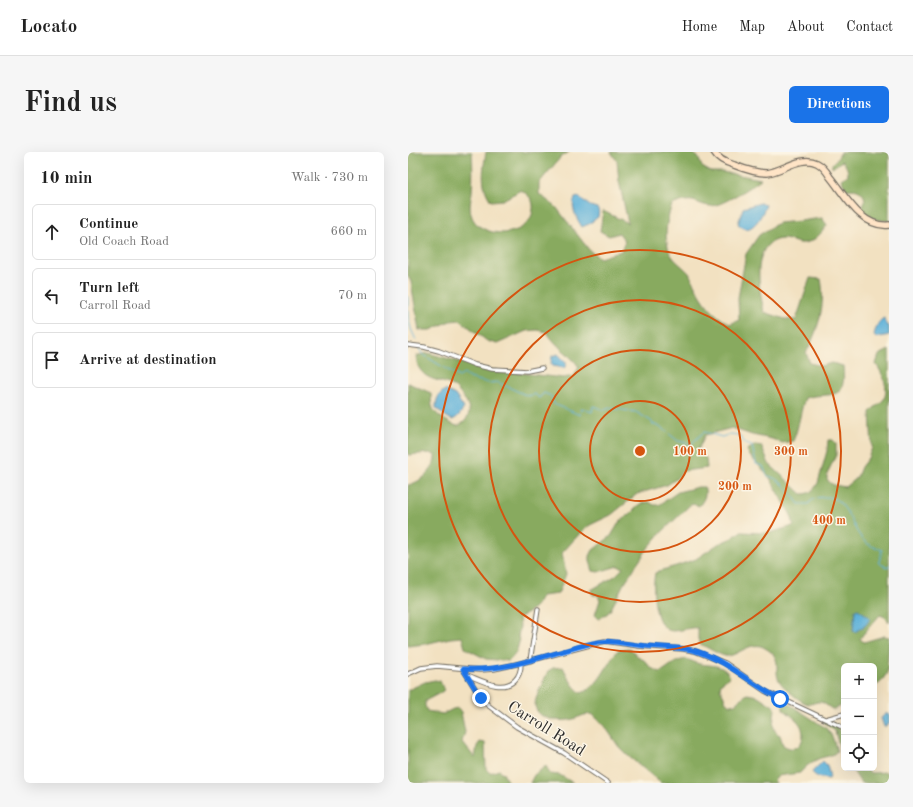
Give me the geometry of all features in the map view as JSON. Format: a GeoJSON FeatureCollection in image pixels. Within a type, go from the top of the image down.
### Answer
{"type":"FeatureCollection","features":[{"type":"Feature","properties":{"kind":"street"},"geometry":{"type":"LineString","coordinates":[[714,152],[727,163],[743,169],[768,173],[807,161],[817,163],[824,169],[858,213],[867,220],[877,224],[889,225]]}},
{"type":"Feature","properties":{"kind":"street"},"geometry":{"type":"LineString","coordinates":[[408,345],[439,351],[476,365],[492,368],[527,371],[542,368]]}},
{"type":"Feature","properties":{"kind":"street"},"geometry":{"type":"LineString","coordinates":[[530,661],[538,609]]}},
{"type":"Feature","properties":{"kind":"street"},"geometry":{"type":"LineString","coordinates":[[408,674],[421,668],[435,666],[463,669],[487,669],[530,661],[605,641],[640,646],[683,648],[725,663],[765,691],[841,726]]}},
{"type":"Feature","properties":{"kind":"street"},"geometry":{"type":"LineString","coordinates":[[467,675],[492,684],[506,686],[511,684],[517,678],[521,669],[521,663]]}},
{"type":"Feature","properties":{"kind":"street","name":"Carroll Road"},"geometry":{"type":"LineString","coordinates":[[463,669],[481,698],[502,716],[518,727],[564,753],[608,783]]}},
{"type":"Feature","properties":{"kind":"street"},"geometry":{"type":"LineString","coordinates":[[826,719],[841,715]]}},
{"type":"Feature","properties":{"kind":"green space"},"geometry":{"type":"Polygon","coordinates":[[[408,152],[472,152],[473,177],[470,206],[471,214],[475,223],[483,229],[504,233],[523,227],[530,219],[533,203],[529,196],[521,190],[503,200],[491,201],[485,189],[483,177],[486,152],[569,152],[560,158],[539,183],[539,194],[556,207],[590,251],[600,258],[621,251],[625,241],[619,233],[609,236],[600,231],[603,211],[628,223],[619,181],[617,161],[611,152],[691,152],[698,157],[702,167],[711,172],[722,172],[761,179],[737,195],[716,205],[709,206],[690,201],[672,205],[667,221],[667,242],[671,255],[689,273],[698,291],[713,312],[730,324],[739,320],[738,298],[746,254],[759,235],[778,223],[822,218],[827,225],[817,237],[808,242],[799,243],[783,239],[770,243],[763,252],[759,265],[759,282],[764,312],[785,319],[796,320],[810,278],[821,279],[822,308],[820,318],[806,353],[810,363],[821,366],[832,363],[843,366],[844,378],[839,391],[835,394],[805,398],[793,441],[782,443],[732,428],[705,435],[698,450],[706,458],[707,468],[683,471],[676,479],[667,485],[637,494],[611,515],[590,525],[582,531],[562,553],[566,574],[558,594],[542,596],[534,609],[519,618],[520,626],[518,637],[520,639],[516,653],[509,661],[486,659],[465,648],[462,637],[408,646],[408,485],[418,481],[427,474],[433,466],[435,455],[430,453],[408,455],[408,383],[431,393],[432,405],[435,412],[450,423],[457,426],[464,421],[469,413],[467,403],[454,387],[425,375],[418,366],[416,356],[428,353],[485,369],[563,378],[574,376],[579,367],[554,342],[547,332],[537,330],[526,331],[497,344],[487,341],[460,320],[450,321],[431,330],[419,330],[411,282],[408,276],[408,152]]]}},
{"type":"Feature","properties":{"kind":"green space"},"geometry":{"type":"Polygon","coordinates":[[[841,152],[889,152],[889,221],[872,219],[868,217],[862,210],[862,205],[865,199],[862,193],[855,189],[846,190],[841,179],[848,175],[846,166],[842,161],[832,168],[832,164],[841,152]]]}},
{"type":"Feature","properties":{"kind":"green space"},"geometry":{"type":"Polygon","coordinates":[[[889,350],[889,622],[885,617],[880,615],[860,639],[864,642],[884,636],[889,637],[887,673],[881,682],[877,685],[877,663],[841,663],[841,706],[834,710],[821,702],[810,704],[806,703],[789,692],[778,678],[775,656],[765,648],[760,646],[749,647],[729,656],[725,656],[700,644],[698,639],[698,628],[673,631],[666,629],[661,624],[655,607],[654,580],[655,573],[696,559],[718,544],[732,538],[740,532],[770,533],[794,525],[791,515],[770,478],[750,456],[747,450],[756,445],[761,446],[769,464],[802,494],[812,491],[818,483],[827,451],[828,440],[833,440],[836,444],[836,455],[827,474],[827,479],[830,483],[845,487],[857,477],[872,448],[870,412],[884,399],[886,390],[881,372],[876,364],[879,355],[889,350]]]}},
{"type":"Feature","properties":{"kind":"green space"},"geometry":{"type":"Polygon","coordinates":[[[704,487],[705,490],[701,504],[699,506],[695,504],[690,505],[662,532],[648,548],[623,585],[611,609],[599,619],[595,615],[600,600],[598,595],[593,595],[591,590],[615,576],[623,568],[618,566],[598,572],[593,571],[590,556],[593,550],[611,536],[620,521],[643,503],[649,502],[654,505],[659,505],[678,492],[704,487]]]}},
{"type":"Feature","properties":{"kind":"green space"},"geometry":{"type":"Polygon","coordinates":[[[618,650],[632,650],[651,668],[660,672],[676,662],[685,660],[721,668],[730,677],[721,683],[720,688],[726,702],[730,705],[735,704],[747,694],[758,696],[775,707],[773,723],[775,730],[780,735],[783,745],[788,748],[797,747],[802,741],[803,736],[803,731],[799,723],[783,709],[783,704],[789,704],[826,728],[832,736],[837,751],[813,762],[800,773],[777,776],[774,780],[776,783],[661,783],[619,747],[604,725],[592,714],[571,719],[557,720],[540,715],[537,711],[535,705],[536,699],[548,671],[553,668],[563,667],[573,684],[581,693],[593,686],[598,681],[618,650]]]}},
{"type":"Feature","properties":{"kind":"green space"},"geometry":{"type":"Polygon","coordinates":[[[435,680],[440,681],[444,690],[425,701],[427,711],[443,714],[458,708],[461,712],[465,732],[462,742],[475,758],[477,746],[480,742],[485,743],[486,769],[490,773],[499,770],[503,773],[508,783],[408,783],[408,690],[425,682],[435,680]]]}},
{"type":"Feature","properties":{"kind":"green space"},"geometry":{"type":"Polygon","coordinates":[[[821,720],[834,725],[841,732],[841,753],[835,731],[821,720]]]}},
{"type":"Feature","properties":{"kind":"green space"},"geometry":{"type":"Polygon","coordinates":[[[546,766],[550,774],[560,775],[573,783],[530,783],[534,775],[546,766]]]}},
{"type":"Feature","properties":{"kind":"green space"},"geometry":{"type":"Polygon","coordinates":[[[853,771],[868,771],[871,773],[886,772],[889,777],[889,783],[861,783],[853,771]]]}},
{"type":"Feature","properties":{"kind":"water"},"geometry":{"type":"Polygon","coordinates":[[[579,197],[590,206],[599,210],[598,217],[582,227],[576,217],[573,205],[575,198],[579,197]]]}},
{"type":"Feature","properties":{"kind":"water"},"geometry":{"type":"Polygon","coordinates":[[[760,203],[766,205],[755,225],[748,228],[743,228],[738,224],[743,208],[760,203]]]}},
{"type":"Feature","properties":{"kind":"water"},"geometry":{"type":"Polygon","coordinates":[[[884,318],[889,327],[889,335],[876,338],[874,336],[878,323],[884,318]]]}},
{"type":"Feature","properties":{"kind":"water"},"geometry":{"type":"Polygon","coordinates":[[[558,354],[566,362],[566,366],[564,368],[553,366],[551,364],[552,356],[558,354]]]}},
{"type":"Feature","properties":{"kind":"water"},"geometry":{"type":"Polygon","coordinates":[[[445,390],[455,395],[464,408],[458,417],[452,420],[436,408],[438,398],[445,390]]]}},
{"type":"Feature","properties":{"kind":"water"},"geometry":{"type":"Polygon","coordinates":[[[858,609],[870,619],[866,625],[855,632],[853,631],[855,610],[858,609]]]}},
{"type":"Feature","properties":{"kind":"water"},"geometry":{"type":"Polygon","coordinates":[[[885,714],[889,714],[889,724],[884,727],[881,718],[885,714]]]}},
{"type":"Feature","properties":{"kind":"water"},"geometry":{"type":"Polygon","coordinates":[[[823,761],[827,765],[830,777],[829,779],[818,777],[812,772],[823,761]]]}},
{"type":"Feature","properties":{"kind":"waterway"},"geometry":{"type":"LineString","coordinates":[[408,297],[408,317],[416,340]]}},
{"type":"Feature","properties":{"kind":"waterway"},"geometry":{"type":"LineString","coordinates":[[419,348],[422,354],[459,377],[464,374],[469,378],[489,383],[497,382],[528,396],[535,394],[539,398],[544,393],[551,396],[554,404],[580,415],[581,408],[592,412],[593,406],[604,410],[610,408],[636,412],[651,421],[653,424],[662,428],[678,441],[691,444],[704,432],[722,437],[730,434],[739,435],[746,444],[752,446],[756,464],[763,466],[767,476],[772,477],[781,483],[799,504],[808,504],[815,499],[824,497],[832,498],[839,502],[849,515],[862,538],[870,545],[882,550],[879,562],[888,567],[889,565]]}},
{"type":"Feature","properties":{"kind":"route"},"geometry":{"type":"LineString","coordinates":[[481,698],[463,669],[480,670],[530,661],[605,641],[640,646],[683,648],[695,651],[725,663],[765,691],[780,699]]}}]}
